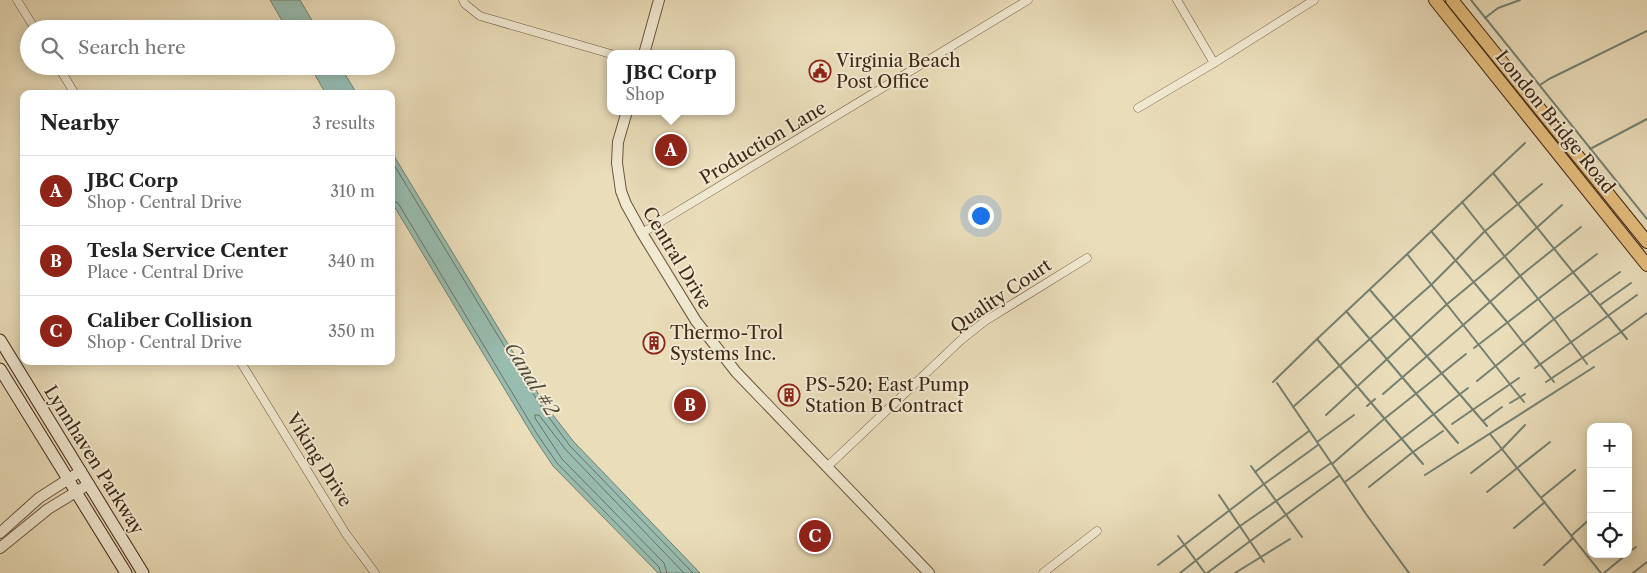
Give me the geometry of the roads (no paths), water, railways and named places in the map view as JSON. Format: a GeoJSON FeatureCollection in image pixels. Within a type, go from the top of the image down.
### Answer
{"type":"FeatureCollection","features":[{"type":"Feature","properties":{"kind":"main road","name":"London Bridge Road"},"geometry":{"type":"LineString","coordinates":[[1435,0],[1646,262]]}},
{"type":"Feature","properties":{"kind":"main road","name":"London Bridge Road"},"geometry":{"type":"LineString","coordinates":[[1452,0],[1647,242]]}},
{"type":"Feature","properties":{"kind":"main road","name":"Lynnhaven Parkway"},"geometry":{"type":"LineString","coordinates":[[0,340],[143,573]]}},
{"type":"Feature","properties":{"kind":"main road","name":"Lynnhaven Parkway"},"geometry":{"type":"LineString","coordinates":[[0,369],[126,573]]}},
{"type":"Feature","properties":{"kind":"street"},"geometry":{"type":"LineString","coordinates":[[17,0],[29,20]]}},
{"type":"Feature","properties":{"kind":"street"},"geometry":{"type":"LineString","coordinates":[[463,0],[465,4],[480,16],[607,53]]}},
{"type":"Feature","properties":{"kind":"street"},"geometry":{"type":"LineString","coordinates":[[645,50],[659,0]]}},
{"type":"Feature","properties":{"kind":"street","name":"Production Lane"},"geometry":{"type":"LineString","coordinates":[[642,233],[1028,0]]}},
{"type":"Feature","properties":{"kind":"street"},"geometry":{"type":"LineString","coordinates":[[1177,0],[1214,63]]}},
{"type":"Feature","properties":{"kind":"street"},"geometry":{"type":"LineString","coordinates":[[1138,108],[1314,0]]}},
{"type":"Feature","properties":{"kind":"street"},"geometry":{"type":"LineString","coordinates":[[63,75],[73,90]]}},
{"type":"Feature","properties":{"kind":"street","name":"Central Drive"},"geometry":{"type":"LineString","coordinates":[[626,115],[618,142],[617,162],[618,177],[626,204],[696,321],[736,372],[929,573]]}},
{"type":"Feature","properties":{"kind":"street","name":"Quality Court"},"geometry":{"type":"LineString","coordinates":[[828,468],[961,340],[984,321],[1087,258]]}},
{"type":"Feature","properties":{"kind":"street","name":"Viking Drive"},"geometry":{"type":"LineString","coordinates":[[242,365],[346,534],[375,573]]}},
{"type":"Feature","properties":{"kind":"street"},"geometry":{"type":"LineString","coordinates":[[0,533],[39,498],[80,471]]}},
{"type":"Feature","properties":{"kind":"street"},"geometry":{"type":"LineString","coordinates":[[0,548],[48,509],[89,484]]}},
{"type":"Feature","properties":{"kind":"street"},"geometry":{"type":"LineString","coordinates":[[1043,573],[1097,531]]}},
{"type":"Feature","properties":{"kind":"water"},"geometry":{"type":"Polygon","coordinates":[[[270,0],[300,0],[312,20],[282,20],[270,0]]]}},
{"type":"Feature","properties":{"kind":"water"},"geometry":{"type":"Polygon","coordinates":[[[315,75],[345,75],[355,90],[324,90],[315,75]]]}},
{"type":"Feature","properties":{"kind":"water"},"geometry":{"type":"Polygon","coordinates":[[[395,158],[545,405],[574,442],[700,573],[658,573],[553,466],[395,208],[395,158]]]}},
{"type":"Feature","properties":{"kind":"waterway"},"geometry":{"type":"LineString","coordinates":[[1471,0],[1647,219]]}},
{"type":"Feature","properties":{"kind":"waterway"},"geometry":{"type":"LineString","coordinates":[[1485,18],[1498,8],[1520,0]]}},
{"type":"Feature","properties":{"kind":"waterway"},"geometry":{"type":"LineString","coordinates":[[1540,85],[1647,31]]}},
{"type":"Feature","properties":{"kind":"waterway"},"geometry":{"type":"LineString","coordinates":[[1590,149],[1647,119]]}},
{"type":"Feature","properties":{"kind":"waterway"},"geometry":{"type":"LineString","coordinates":[[1317,339],[1525,143]]}},
{"type":"Feature","properties":{"kind":"waterway"},"geometry":{"type":"LineString","coordinates":[[1493,173],[1627,339]]}},
{"type":"Feature","properties":{"kind":"waterway"},"geometry":{"type":"LineString","coordinates":[[1293,407],[1431,285],[1484,232],[1542,184]]}},
{"type":"Feature","properties":{"kind":"waterway"},"geometry":{"type":"LineString","coordinates":[[1462,202],[1587,364]]}},
{"type":"Feature","properties":{"kind":"waterway"},"geometry":{"type":"LineString","coordinates":[[1326,415],[1446,305],[1504,257],[1562,205]]}},
{"type":"Feature","properties":{"kind":"waterway"},"geometry":{"type":"LineString","coordinates":[[1383,394],[1520,276],[1581,227]]}},
{"type":"Feature","properties":{"kind":"waterway"},"geometry":{"type":"LineString","coordinates":[[1431,231],[1554,382]]}},
{"type":"Feature","properties":{"kind":"waterway"},"geometry":{"type":"LineString","coordinates":[[1407,254],[1524,402]]}},
{"type":"Feature","properties":{"kind":"waterway"},"geometry":{"type":"LineString","coordinates":[[1474,348],[1597,254]]}},
{"type":"Feature","properties":{"kind":"waterway"},"geometry":{"type":"LineString","coordinates":[[1477,381],[1554,319],[1620,272]]}},
{"type":"Feature","properties":{"kind":"waterway"},"geometry":{"type":"LineString","coordinates":[[1600,305],[1631,283]]}},
{"type":"Feature","properties":{"kind":"waterway"},"geometry":{"type":"LineString","coordinates":[[1370,290],[1487,426]]}},
{"type":"Feature","properties":{"kind":"waterway"},"geometry":{"type":"LineString","coordinates":[[1535,368],[1637,295]]}},
{"type":"Feature","properties":{"kind":"waterway"},"geometry":{"type":"LineString","coordinates":[[1346,311],[1458,443]]}},
{"type":"Feature","properties":{"kind":"waterway"},"geometry":{"type":"LineString","coordinates":[[1546,382],[1647,313]]}},
{"type":"Feature","properties":{"kind":"waterway"},"geometry":{"type":"LineString","coordinates":[[1273,382],[1317,339],[1423,464]]}},
{"type":"Feature","properties":{"kind":"waterway"},"geometry":{"type":"LineString","coordinates":[[1332,464],[1384,419],[1466,354]]}},
{"type":"Feature","properties":{"kind":"waterway"},"geometry":{"type":"LineString","coordinates":[[1425,475],[1594,367]]}},
{"type":"Feature","properties":{"kind":"waterway"},"geometry":{"type":"LineString","coordinates":[[1452,424],[1519,378]]}},
{"type":"Feature","properties":{"kind":"waterway"},"geometry":{"type":"LineString","coordinates":[[1277,383],[1366,514],[1409,573]]}},
{"type":"Feature","properties":{"kind":"waterway"},"geometry":{"type":"LineString","coordinates":[[1345,482],[1468,388]]}},
{"type":"Feature","properties":{"kind":"waterway"},"geometry":{"type":"LineString","coordinates":[[1510,403],[1525,394]]}},
{"type":"Feature","properties":{"kind":"waterway"},"geometry":{"type":"LineString","coordinates":[[1367,406],[1375,399]]}},
{"type":"Feature","properties":{"kind":"waterway"},"geometry":{"type":"LineString","coordinates":[[1483,421],[1502,407]]}},
{"type":"Feature","properties":{"kind":"waterway"},"geometry":{"type":"LineString","coordinates":[[1317,442],[1354,415]]}},
{"type":"Feature","properties":{"kind":"waterway"},"geometry":{"type":"LineString","coordinates":[[1471,473],[1502,449],[1525,425]]}},
{"type":"Feature","properties":{"kind":"waterway"},"geometry":{"type":"LineString","coordinates":[[1255,472],[1309,431]]}},
{"type":"Feature","properties":{"kind":"waterway"},"geometry":{"type":"LineString","coordinates":[[1369,487],[1443,431]]}},
{"type":"Feature","properties":{"kind":"waterway"},"geometry":{"type":"LineString","coordinates":[[1490,434],[1601,573]]}},
{"type":"Feature","properties":{"kind":"waterway"},"geometry":{"type":"LineString","coordinates":[[1487,492],[1550,442]]}},
{"type":"Feature","properties":{"kind":"waterway"},"geometry":{"type":"LineString","coordinates":[[1158,565],[1318,445]]}},
{"type":"Feature","properties":{"kind":"waterway"},"geometry":{"type":"LineString","coordinates":[[1180,573],[1240,526],[1331,463]]}},
{"type":"Feature","properties":{"kind":"waterway"},"geometry":{"type":"LineString","coordinates":[[1251,466],[1302,537]]}},
{"type":"Feature","properties":{"kind":"waterway"},"geometry":{"type":"LineString","coordinates":[[1542,497],[1575,470]]}},
{"type":"Feature","properties":{"kind":"waterway"},"geometry":{"type":"LineString","coordinates":[[1207,573],[1340,475]]}},
{"type":"Feature","properties":{"kind":"waterway"},"geometry":{"type":"LineString","coordinates":[[1219,495],[1264,562]]}},
{"type":"Feature","properties":{"kind":"waterway"},"geometry":{"type":"LineString","coordinates":[[1514,528],[1545,502]]}},
{"type":"Feature","properties":{"kind":"waterway"},"geometry":{"type":"LineString","coordinates":[[1571,536],[1587,522]]}},
{"type":"Feature","properties":{"kind":"waterway"},"geometry":{"type":"LineString","coordinates":[[1178,536],[1205,573]]}},
{"type":"Feature","properties":{"kind":"waterway"},"geometry":{"type":"LineString","coordinates":[[1544,565],[1573,538]]}},
{"type":"Feature","properties":{"kind":"waterway"},"geometry":{"type":"LineString","coordinates":[[1235,573],[1290,539]]}},
{"type":"Feature","properties":{"kind":"waterway"},"geometry":{"type":"LineString","coordinates":[[1632,550],[1636,547]]}},
{"type":"Feature","properties":{"kind":"waterway"},"geometry":{"type":"LineString","coordinates":[[1604,573],[1622,558]]}},
{"type":"Feature","properties":{"kind":"waterway"},"geometry":{"type":"LineString","coordinates":[[1633,573],[1647,562]]}},
{"type":"Feature","properties":{"kind":"place","name":"Virginia Beach Post Office"},"geometry":{"type":"Point","coordinates":[820,71]}},
{"type":"Feature","properties":{"kind":"place","name":"JBC Corp"},"geometry":{"type":"Point","coordinates":[671,150]}},
{"type":"Feature","properties":{"kind":"place","name":"Thermo-Trol Systems Inc."},"geometry":{"type":"Point","coordinates":[654,343]}},
{"type":"Feature","properties":{"kind":"place","name":"PS-520; East Pump Station B Contract"},"geometry":{"type":"Point","coordinates":[789,395]}},
{"type":"Feature","properties":{"kind":"place","name":"Tesla Service Center"},"geometry":{"type":"Point","coordinates":[690,405]}},
{"type":"Feature","properties":{"kind":"place","name":"Caliber Collision"},"geometry":{"type":"Point","coordinates":[815,536]}},
{"type":"Feature","properties":{"kind":"water label","name":"Canal #2"},"geometry":{"type":"Point","coordinates":[532,379]}}]}
